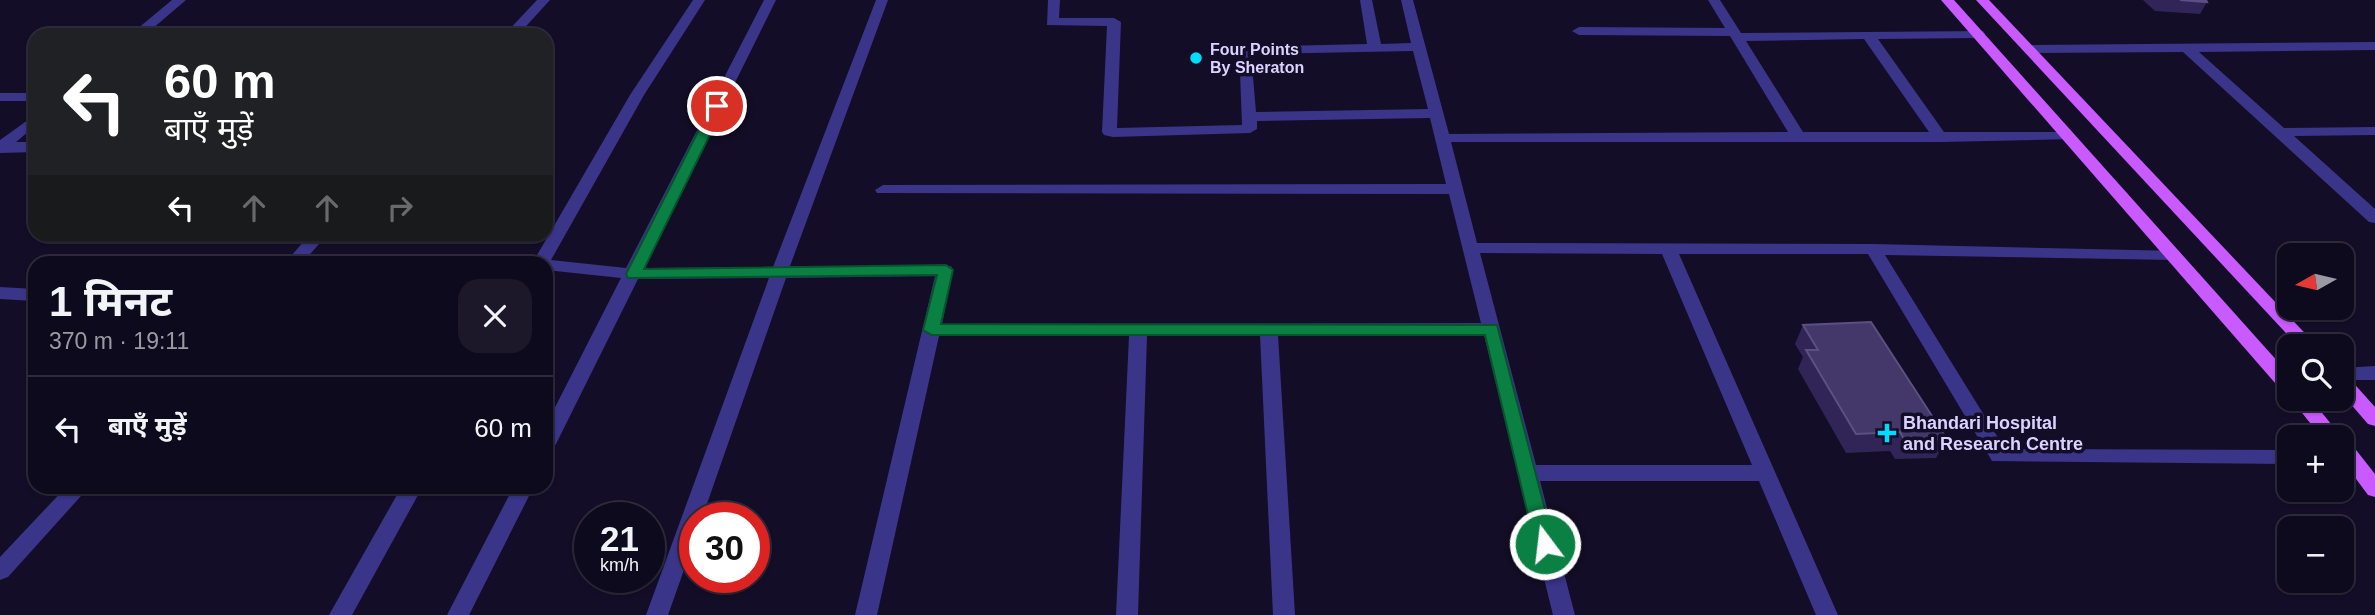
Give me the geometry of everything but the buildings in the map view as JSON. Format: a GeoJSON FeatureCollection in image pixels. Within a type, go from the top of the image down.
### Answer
{"type":"FeatureCollection","features":[{"type":"Feature","properties":{"kind":"main road"},"geometry":{"type":"LineString","coordinates":[[1947,0],[2277,372]]}},
{"type":"Feature","properties":{"kind":"main road"},"geometry":{"type":"LineString","coordinates":[[1982,0],[2297,334]]}},
{"type":"Feature","properties":{"kind":"main road"},"geometry":{"type":"LineString","coordinates":[[2354,396],[2375,419]]}},
{"type":"Feature","properties":{"kind":"main road"},"geometry":{"type":"LineString","coordinates":[[2310,411],[2323,425]]}},
{"type":"Feature","properties":{"kind":"main road"},"geometry":{"type":"LineString","coordinates":[[2354,464],[2375,489]]}},
{"type":"Feature","properties":{"kind":"street"},"geometry":{"type":"LineString","coordinates":[[146,28],[180,0]]}},
{"type":"Feature","properties":{"kind":"street"},"geometry":{"type":"LineString","coordinates":[[518,28],[544,0]]}},
{"type":"Feature","properties":{"kind":"street"},"geometry":{"type":"LineString","coordinates":[[553,241],[636,95],[699,0]]}},
{"type":"Feature","properties":{"kind":"street"},"geometry":{"type":"LineString","coordinates":[[553,430],[770,0]]}},
{"type":"Feature","properties":{"kind":"street"},"geometry":{"type":"LineString","coordinates":[[657,615],[779,273],[882,0]]}},
{"type":"Feature","properties":{"kind":"street"},"geometry":{"type":"LineString","coordinates":[[1054,0],[1052,22],[1114,22],[1111,133],[1248,130],[1257,116],[1244,50],[1420,47]]}},
{"type":"Feature","properties":{"kind":"street"},"geometry":{"type":"LineString","coordinates":[[1366,0],[1375,48]]}},
{"type":"Feature","properties":{"kind":"street"},"geometry":{"type":"LineString","coordinates":[[1408,0],[1445,138],[1563,615]]}},
{"type":"Feature","properties":{"kind":"street"},"geometry":{"type":"LineString","coordinates":[[1714,0],[1798,136]]}},
{"type":"Feature","properties":{"kind":"street"},"geometry":{"type":"LineString","coordinates":[[1579,31],[1978,34]]}},
{"type":"Feature","properties":{"kind":"street"},"geometry":{"type":"LineString","coordinates":[[1868,35],[1941,138]]}},
{"type":"Feature","properties":{"kind":"street"},"geometry":{"type":"LineString","coordinates":[[2030,49],[2375,46]]}},
{"type":"Feature","properties":{"kind":"street"},"geometry":{"type":"LineString","coordinates":[[2186,47],[2375,218]]}},
{"type":"Feature","properties":{"kind":"street"},"geometry":{"type":"LineString","coordinates":[[0,97],[28,97]]}},
{"type":"Feature","properties":{"kind":"street"},"geometry":{"type":"LineString","coordinates":[[1257,116],[1438,113]]}},
{"type":"Feature","properties":{"kind":"street"},"geometry":{"type":"LineString","coordinates":[[1,147],[28,125]]}},
{"type":"Feature","properties":{"kind":"street"},"geometry":{"type":"LineString","coordinates":[[2280,132],[2375,131]]}},
{"type":"Feature","properties":{"kind":"street"},"geometry":{"type":"LineString","coordinates":[[1445,138],[2068,136]]}},
{"type":"Feature","properties":{"kind":"street"},"geometry":{"type":"LineString","coordinates":[[1,147],[28,147]]}},
{"type":"Feature","properties":{"kind":"street"},"geometry":{"type":"LineString","coordinates":[[883,190],[1457,189]]}},
{"type":"Feature","properties":{"kind":"street"},"geometry":{"type":"LineString","coordinates":[[300,256],[313,242]]}},
{"type":"Feature","properties":{"kind":"street"},"geometry":{"type":"LineString","coordinates":[[1472,248],[1873,249],[2173,255]]}},
{"type":"Feature","properties":{"kind":"street"},"geometry":{"type":"LineString","coordinates":[[1873,249],[1999,456],[2277,457]]}},
{"type":"Feature","properties":{"kind":"street"},"geometry":{"type":"LineString","coordinates":[[1669,250],[1827,615]]}},
{"type":"Feature","properties":{"kind":"street"},"geometry":{"type":"LineString","coordinates":[[553,266],[634,274],[946,270],[866,615]]}},
{"type":"Feature","properties":{"kind":"street"},"geometry":{"type":"LineString","coordinates":[[0,293],[28,295]]}},
{"type":"Feature","properties":{"kind":"street"},"geometry":{"type":"LineString","coordinates":[[932,330],[1492,329]]}},
{"type":"Feature","properties":{"kind":"street"},"geometry":{"type":"LineString","coordinates":[[1126,615],[1138,330]]}},
{"type":"Feature","properties":{"kind":"street"},"geometry":{"type":"LineString","coordinates":[[1269,330],[1284,615]]}},
{"type":"Feature","properties":{"kind":"street"},"geometry":{"type":"LineString","coordinates":[[2354,374],[2375,373]]}},
{"type":"Feature","properties":{"kind":"street"},"geometry":{"type":"LineString","coordinates":[[1526,472],[1767,473]]}},
{"type":"Feature","properties":{"kind":"street"},"geometry":{"type":"LineString","coordinates":[[0,571],[72,494]]}},
{"type":"Feature","properties":{"kind":"street"},"geometry":{"type":"LineString","coordinates":[[340,615],[408,494]]}},
{"type":"Feature","properties":{"kind":"street"},"geometry":{"type":"LineString","coordinates":[[458,615],[520,494]]}},
{"type":"Feature","properties":{"kind":"place","name":"Four Points By Sheraton"},"geometry":{"type":"Point","coordinates":[1196,58]}},
{"type":"Feature","properties":{"kind":"place","name":"Bhandari Hospital and Research Centre"},"geometry":{"type":"Point","coordinates":[1887,433]}},
{"type":"Feature","properties":{"kind":"route"},"geometry":{"type":"LineString","coordinates":[[717,106],[634,274],[946,270],[932,330],[1492,329],[1545,544]]}}]}
